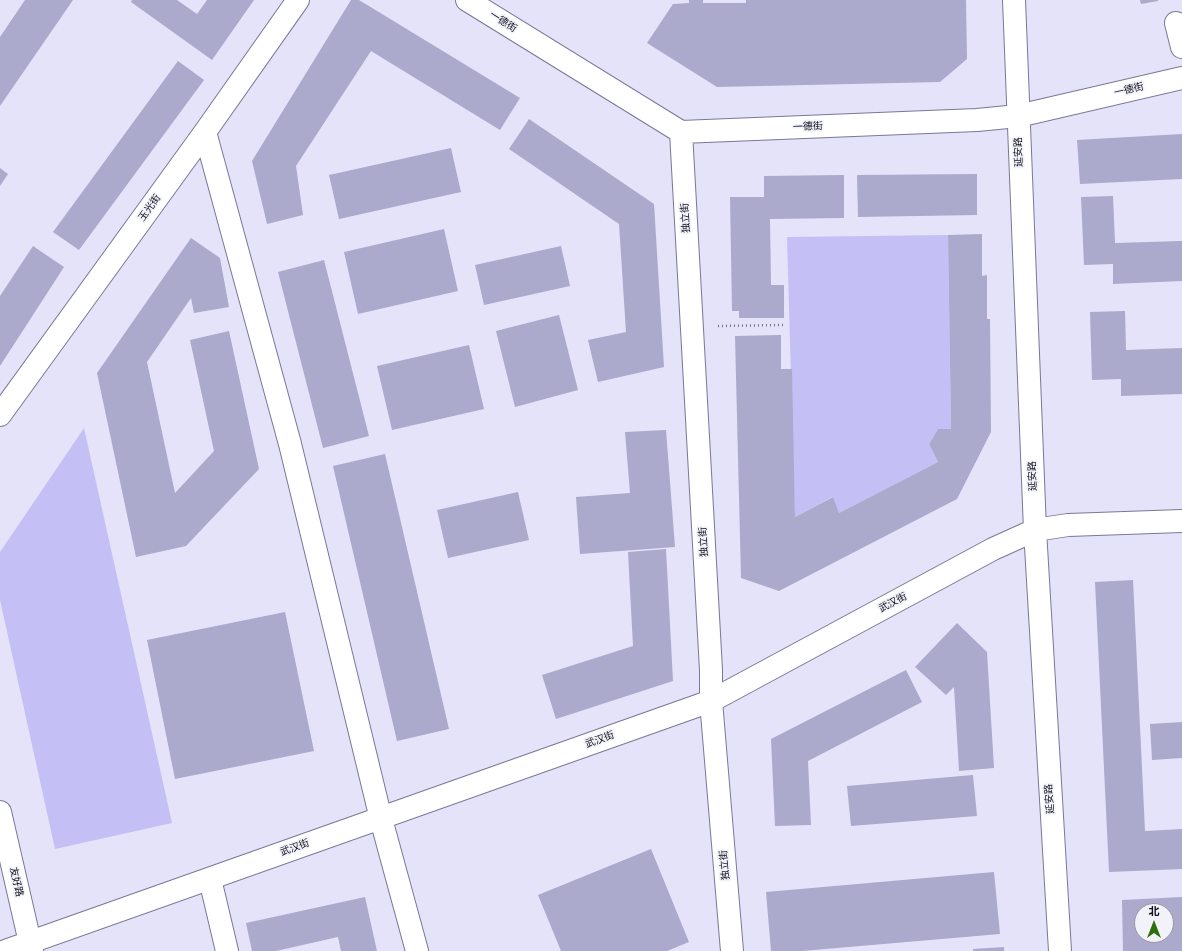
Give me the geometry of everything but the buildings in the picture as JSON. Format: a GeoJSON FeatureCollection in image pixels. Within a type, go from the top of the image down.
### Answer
{"type":"FeatureCollection","features":[{"type":"Feature","properties":{"kind":"street","name":"玉光街"},"geometry":{"type":"LineString","coordinates":[[0,415],[205,132],[298,0]]}},
{"type":"Feature","properties":{"kind":"street","name":"一德街"},"geometry":{"type":"LineString","coordinates":[[467,0],[681,132],[977,120],[1018,116],[1182,78]]}},
{"type":"Feature","properties":{"kind":"street","name":"延安路"},"geometry":{"type":"LineString","coordinates":[[1014,0],[1035,530],[1060,951]]}},
{"type":"Feature","properties":{"kind":"street"},"geometry":{"type":"LineString","coordinates":[[1176,23],[1182,47]]}},
{"type":"Feature","properties":{"kind":"street"},"geometry":{"type":"LineString","coordinates":[[205,132],[290,444],[381,819],[417,951]]}},
{"type":"Feature","properties":{"kind":"street","name":"独立街"},"geometry":{"type":"LineString","coordinates":[[681,132],[710,654],[711,701],[732,951]]}},
{"type":"Feature","properties":{"kind":"street","name":"武汉街"},"geometry":{"type":"LineString","coordinates":[[5,951],[31,947],[210,879],[348,829],[381,819],[711,701],[993,549],[1035,530],[1068,525],[1182,521]]}},
{"type":"Feature","properties":{"kind":"street","name":"友好路"},"geometry":{"type":"LineString","coordinates":[[0,812],[31,947]]}},
{"type":"Feature","properties":{"kind":"street"},"geometry":{"type":"LineString","coordinates":[[210,879],[227,951]]}},
{"type":"Feature","properties":{"kind":"path"},"geometry":{"type":"LineString","coordinates":[[718,326],[783,325]]}},
{"type":"Feature","properties":{"kind":"shaded area"},"geometry":{"type":"Polygon","coordinates":[[[948,235],[951,429],[938,429],[929,444],[938,462],[839,513],[832,497],[795,517],[787,237],[948,235]]]}},
{"type":"Feature","properties":{"kind":"shaded area"},"geometry":{"type":"Polygon","coordinates":[[[84,428],[172,823],[55,849],[0,600],[0,552],[84,428]]]}}]}
